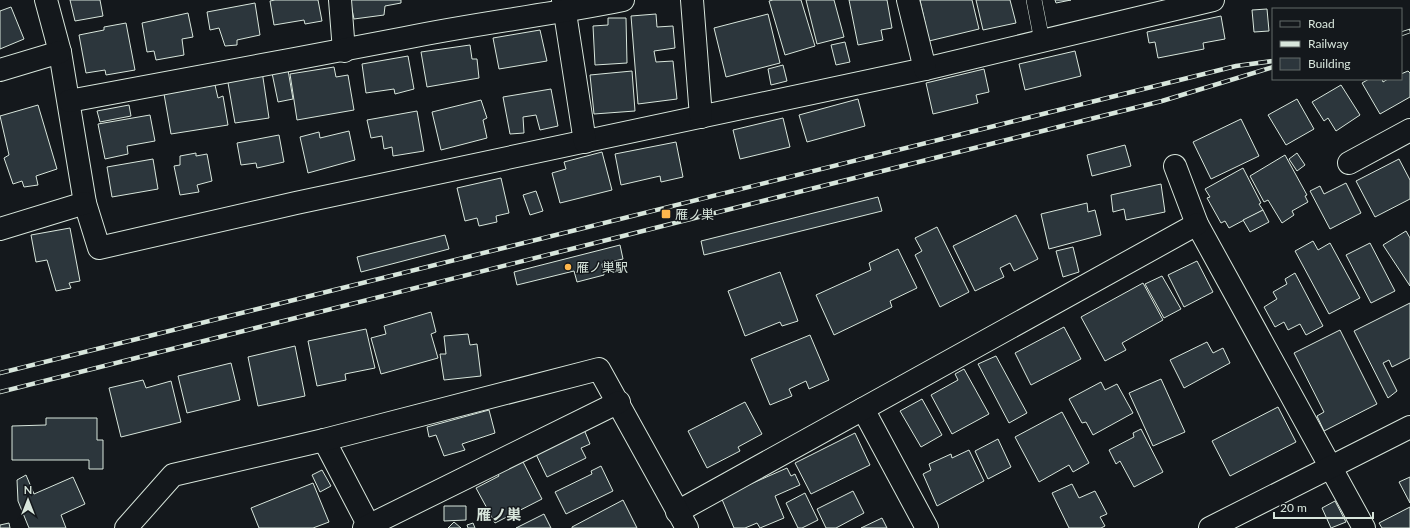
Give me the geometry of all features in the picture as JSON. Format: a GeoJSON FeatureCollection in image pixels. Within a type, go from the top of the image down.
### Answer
{"type":"FeatureCollection","features":[{"type":"Feature","properties":{"kind":"street"},"geometry":{"type":"LineString","coordinates":[[46,0],[60,52],[85,203],[99,248],[296,203],[925,69],[1042,41],[1166,5],[1213,0]]}},
{"type":"Feature","properties":{"kind":"street"},"geometry":{"type":"LineString","coordinates":[[340,0],[344,51]]}},
{"type":"Feature","properties":{"kind":"street"},"geometry":{"type":"LineString","coordinates":[[69,101],[344,51],[406,37],[564,6],[623,0]]}},
{"type":"Feature","properties":{"kind":"street"},"geometry":{"type":"LineString","coordinates":[[692,0],[701,117]]}},
{"type":"Feature","properties":{"kind":"street"},"geometry":{"type":"LineString","coordinates":[[908,0],[925,69]]}},
{"type":"Feature","properties":{"kind":"street"},"geometry":{"type":"LineString","coordinates":[[564,6],[585,142]]}},
{"type":"Feature","properties":{"kind":"street"},"geometry":{"type":"LineString","coordinates":[[0,70],[60,52]]}},
{"type":"Feature","properties":{"kind":"street"},"geometry":{"type":"LineString","coordinates":[[1349,163],[1410,130]]}},
{"type":"Feature","properties":{"kind":"street"},"geometry":{"type":"LineString","coordinates":[[1175,166],[1197,224],[1364,528]]}},
{"type":"Feature","properties":{"kind":"street"},"geometry":{"type":"LineString","coordinates":[[0,229],[85,203]]}},
{"type":"Feature","properties":{"kind":"street"},"geometry":{"type":"LineString","coordinates":[[126,528],[173,475],[324,440],[599,369],[619,402],[682,520],[863,408],[1197,224]]}},
{"type":"Feature","properties":{"kind":"street"},"geometry":{"type":"LineString","coordinates":[[324,440],[368,527],[619,402]]}},
{"type":"Feature","properties":{"kind":"street"},"geometry":{"type":"LineString","coordinates":[[863,408],[927,528]]}},
{"type":"Feature","properties":{"kind":"street"},"geometry":{"type":"LineString","coordinates":[[1210,528],[1410,427]]}},
{"type":"Feature","properties":{"kind":"lane"},"geometry":{"type":"LineString","coordinates":[[1034,0],[1042,41]]}},
{"type":"Feature","properties":{"kind":"building"},"geometry":{"type":"Polygon","coordinates":[[[70,0],[100,0],[103,16],[75,21],[70,0]]]}},
{"type":"Feature","properties":{"kind":"building"},"geometry":{"type":"Polygon","coordinates":[[[318,0],[322,21],[305,24],[304,20],[274,25],[270,1],[318,0]]]}},
{"type":"Feature","properties":{"kind":"building"},"geometry":{"type":"Polygon","coordinates":[[[350,0],[401,0],[401,3],[385,6],[384,15],[354,19],[350,0]]]}},
{"type":"Feature","properties":{"kind":"building"},"geometry":{"type":"Polygon","coordinates":[[[801,0],[815,46],[785,55],[769,1],[801,0]]]}},
{"type":"Feature","properties":{"kind":"building"},"geometry":{"type":"Polygon","coordinates":[[[806,0],[834,0],[844,37],[817,44],[806,0]]]}},
{"type":"Feature","properties":{"kind":"building"},"geometry":{"type":"Polygon","coordinates":[[[849,0],[887,0],[892,28],[881,30],[883,40],[858,45],[849,0]]]}},
{"type":"Feature","properties":{"kind":"building"},"geometry":{"type":"Polygon","coordinates":[[[920,0],[972,0],[979,29],[929,41],[920,0]]]}},
{"type":"Feature","properties":{"kind":"building"},"geometry":{"type":"Polygon","coordinates":[[[976,0],[1010,0],[1016,23],[983,30],[976,0]]]}},
{"type":"Feature","properties":{"kind":"building"},"geometry":{"type":"Polygon","coordinates":[[[1055,0],[1071,0],[1056,3],[1055,0]]]}},
{"type":"Feature","properties":{"kind":"building"},"geometry":{"type":"Polygon","coordinates":[[[255,3],[260,35],[237,40],[237,45],[225,46],[219,28],[210,30],[207,12],[255,3]]]}},
{"type":"Feature","properties":{"kind":"building"},"geometry":{"type":"Polygon","coordinates":[[[11,7],[24,39],[0,49],[0,11],[11,7]]]}},
{"type":"Feature","properties":{"kind":"building"},"geometry":{"type":"Polygon","coordinates":[[[1267,9],[1269,31],[1254,32],[1252,10],[1267,9]]]}},
{"type":"Feature","properties":{"kind":"building"},"geometry":{"type":"Polygon","coordinates":[[[188,13],[193,37],[182,39],[184,55],[156,60],[154,51],[147,52],[142,23],[188,13]]]}},
{"type":"Feature","properties":{"kind":"building"},"geometry":{"type":"Polygon","coordinates":[[[656,14],[657,27],[673,26],[675,48],[654,51],[656,62],[673,61],[677,99],[638,104],[631,16],[656,14]]]}},
{"type":"Feature","properties":{"kind":"building"},"geometry":{"type":"Polygon","coordinates":[[[768,14],[780,63],[726,77],[714,28],[768,14]]]}},
{"type":"Feature","properties":{"kind":"building"},"geometry":{"type":"Polygon","coordinates":[[[1221,16],[1225,39],[1203,43],[1204,49],[1158,58],[1155,42],[1149,43],[1147,32],[1221,16]]]}},
{"type":"Feature","properties":{"kind":"building"},"geometry":{"type":"Polygon","coordinates":[[[608,18],[626,18],[627,63],[595,65],[593,26],[608,25],[608,18]]]}},
{"type":"Feature","properties":{"kind":"building"},"geometry":{"type":"Polygon","coordinates":[[[126,23],[135,70],[106,75],[105,70],[86,73],[79,35],[104,30],[104,27],[126,23]]]}},
{"type":"Feature","properties":{"kind":"building"},"geometry":{"type":"Polygon","coordinates":[[[540,30],[547,61],[499,69],[493,38],[540,30]]]}},
{"type":"Feature","properties":{"kind":"building"},"geometry":{"type":"Polygon","coordinates":[[[845,42],[850,62],[836,65],[831,45],[845,42]]]}},
{"type":"Feature","properties":{"kind":"building"},"geometry":{"type":"Polygon","coordinates":[[[470,45],[472,59],[477,59],[479,78],[427,87],[421,52],[470,45]]]}},
{"type":"Feature","properties":{"kind":"building"},"geometry":{"type":"Polygon","coordinates":[[[1075,51],[1081,76],[1025,90],[1019,64],[1075,51]]]}},
{"type":"Feature","properties":{"kind":"building"},"geometry":{"type":"Polygon","coordinates":[[[408,56],[414,89],[395,94],[394,89],[366,93],[362,64],[408,56]]]}},
{"type":"Feature","properties":{"kind":"building"},"geometry":{"type":"Polygon","coordinates":[[[783,65],[787,81],[771,85],[768,69],[783,65]]]}},
{"type":"Feature","properties":{"kind":"building"},"geometry":{"type":"Polygon","coordinates":[[[334,67],[336,77],[348,75],[354,110],[297,120],[290,74],[334,67]]]}},
{"type":"Feature","properties":{"kind":"building"},"geometry":{"type":"Polygon","coordinates":[[[984,69],[989,92],[976,95],[978,103],[933,114],[926,83],[984,69]]]}},
{"type":"Feature","properties":{"kind":"building"},"geometry":{"type":"Polygon","coordinates":[[[288,70],[293,99],[278,102],[272,73],[288,70]]]}},
{"type":"Feature","properties":{"kind":"building"},"geometry":{"type":"Polygon","coordinates":[[[262,71],[269,118],[235,123],[227,77],[262,71]]]}},
{"type":"Feature","properties":{"kind":"building"},"geometry":{"type":"Polygon","coordinates":[[[632,71],[635,111],[594,114],[590,75],[632,71]]]}},
{"type":"Feature","properties":{"kind":"building"},"geometry":{"type":"Polygon","coordinates":[[[1408,71],[1410,73],[1410,97],[1380,114],[1362,83],[1367,80],[1382,80],[1383,82],[1386,80],[1402,80],[1402,74],[1408,71]]]}},
{"type":"Feature","properties":{"kind":"building"},"geometry":{"type":"Polygon","coordinates":[[[215,85],[218,98],[223,96],[228,125],[171,134],[164,94],[215,85]]]}},
{"type":"Feature","properties":{"kind":"building"},"geometry":{"type":"Polygon","coordinates":[[[1341,85],[1360,115],[1336,131],[1328,118],[1324,121],[1312,102],[1341,85]]]}},
{"type":"Feature","properties":{"kind":"building"},"geometry":{"type":"Polygon","coordinates":[[[551,89],[558,126],[540,130],[536,115],[523,117],[524,133],[510,134],[503,97],[551,89]]]}},
{"type":"Feature","properties":{"kind":"building"},"geometry":{"type":"Polygon","coordinates":[[[858,99],[865,126],[807,142],[799,115],[858,99]]]}},
{"type":"Feature","properties":{"kind":"building"},"geometry":{"type":"Polygon","coordinates":[[[1297,99],[1314,129],[1286,145],[1268,115],[1297,99]]]}},
{"type":"Feature","properties":{"kind":"building"},"geometry":{"type":"Polygon","coordinates":[[[481,100],[487,118],[483,120],[487,138],[441,150],[432,112],[481,100]]]}},
{"type":"Feature","properties":{"kind":"building"},"geometry":{"type":"Polygon","coordinates":[[[38,105],[57,169],[36,176],[38,185],[24,187],[22,181],[13,184],[4,158],[9,155],[0,116],[38,105]]]}},
{"type":"Feature","properties":{"kind":"building"},"geometry":{"type":"Polygon","coordinates":[[[129,105],[131,116],[100,122],[97,111],[129,105]]]}},
{"type":"Feature","properties":{"kind":"building"},"geometry":{"type":"Polygon","coordinates":[[[417,111],[424,151],[393,156],[392,147],[384,149],[382,136],[371,138],[367,120],[417,111]]]}},
{"type":"Feature","properties":{"kind":"building"},"geometry":{"type":"Polygon","coordinates":[[[150,115],[155,141],[127,146],[128,154],[105,159],[98,124],[150,115]]]}},
{"type":"Feature","properties":{"kind":"building"},"geometry":{"type":"Polygon","coordinates":[[[783,118],[790,147],[740,159],[733,130],[783,118]]]}},
{"type":"Feature","properties":{"kind":"building"},"geometry":{"type":"Polygon","coordinates":[[[1241,119],[1259,156],[1211,179],[1193,142],[1241,119]]]}},
{"type":"Feature","properties":{"kind":"building"},"geometry":{"type":"Polygon","coordinates":[[[349,131],[355,160],[308,173],[300,137],[319,132],[320,138],[349,131]]]}},
{"type":"Feature","properties":{"kind":"building"},"geometry":{"type":"Polygon","coordinates":[[[279,135],[284,162],[257,168],[256,163],[241,165],[237,143],[279,135]]]}},
{"type":"Feature","properties":{"kind":"building"},"geometry":{"type":"Polygon","coordinates":[[[676,142],[683,177],[661,182],[660,176],[621,185],[615,154],[676,142]]]}},
{"type":"Feature","properties":{"kind":"building"},"geometry":{"type":"Polygon","coordinates":[[[1125,145],[1131,166],[1092,176],[1087,155],[1125,145]]]}},
{"type":"Feature","properties":{"kind":"building"},"geometry":{"type":"Polygon","coordinates":[[[602,152],[612,190],[560,203],[552,173],[566,169],[564,162],[602,152]]]}},
{"type":"Feature","properties":{"kind":"building"},"geometry":{"type":"Polygon","coordinates":[[[196,153],[196,156],[207,154],[212,181],[197,185],[199,192],[180,195],[174,166],[180,165],[180,156],[196,153]]]}},
{"type":"Feature","properties":{"kind":"building"},"geometry":{"type":"Polygon","coordinates":[[[1297,153],[1305,165],[1297,171],[1289,159],[1297,153]]]}},
{"type":"Feature","properties":{"kind":"building"},"geometry":{"type":"Polygon","coordinates":[[[1285,155],[1307,195],[1305,196],[1308,202],[1292,211],[1294,215],[1282,223],[1268,200],[1264,202],[1250,176],[1285,155]]]}},
{"type":"Feature","properties":{"kind":"building"},"geometry":{"type":"Polygon","coordinates":[[[153,159],[158,189],[112,197],[107,167],[153,159]]]}},
{"type":"Feature","properties":{"kind":"building"},"geometry":{"type":"Polygon","coordinates":[[[1399,159],[1410,180],[1410,199],[1375,217],[1356,181],[1399,159]]]}},
{"type":"Feature","properties":{"kind":"building"},"geometry":{"type":"Polygon","coordinates":[[[1243,168],[1261,203],[1259,204],[1263,210],[1229,228],[1225,221],[1221,223],[1207,198],[1210,197],[1205,189],[1243,168]]]}},
{"type":"Feature","properties":{"kind":"building"},"geometry":{"type":"Polygon","coordinates":[[[501,178],[509,213],[496,216],[497,222],[479,226],[477,218],[465,221],[457,188],[501,178]]]}},
{"type":"Feature","properties":{"kind":"building"},"geometry":{"type":"Polygon","coordinates":[[[1346,183],[1361,213],[1330,229],[1310,191],[1320,186],[1324,194],[1346,183]]]}},
{"type":"Feature","properties":{"kind":"building"},"geometry":{"type":"Polygon","coordinates":[[[1161,184],[1165,212],[1126,220],[1124,209],[1113,212],[1111,195],[1161,184]]]}},
{"type":"Feature","properties":{"kind":"building"},"geometry":{"type":"Polygon","coordinates":[[[536,191],[543,211],[530,215],[523,195],[536,191]]]}},
{"type":"Feature","properties":{"kind":"building"},"geometry":{"type":"Polygon","coordinates":[[[878,197],[882,211],[704,255],[701,241],[878,197]]]}},
{"type":"Feature","properties":{"kind":"building"},"geometry":{"type":"Polygon","coordinates":[[[1087,203],[1088,212],[1095,210],[1101,235],[1049,249],[1041,214],[1087,203]]]}},
{"type":"Feature","properties":{"kind":"building"},"geometry":{"type":"Polygon","coordinates":[[[1263,210],[1269,222],[1250,232],[1243,220],[1263,210]]]}},
{"type":"Feature","properties":{"kind":"building"},"geometry":{"type":"Polygon","coordinates":[[[1016,215],[1038,259],[1014,271],[1010,263],[1000,268],[1004,277],[975,291],[953,246],[1016,215]]]}},
{"type":"Feature","properties":{"kind":"building"},"geometry":{"type":"Polygon","coordinates":[[[937,227],[969,292],[940,307],[915,255],[922,251],[915,238],[937,227]]]}},
{"type":"Feature","properties":{"kind":"building"},"geometry":{"type":"Polygon","coordinates":[[[70,228],[80,281],[69,283],[71,288],[56,291],[47,260],[36,262],[31,235],[70,228]]]}},
{"type":"Feature","properties":{"kind":"building"},"geometry":{"type":"Polygon","coordinates":[[[1406,231],[1410,238],[1410,286],[1383,245],[1406,231]]]}},
{"type":"Feature","properties":{"kind":"building"},"geometry":{"type":"Polygon","coordinates":[[[445,235],[449,249],[361,272],[357,257],[445,235]]]}},
{"type":"Feature","properties":{"kind":"building"},"geometry":{"type":"Polygon","coordinates":[[[1313,241],[1318,250],[1330,243],[1360,298],[1329,314],[1295,251],[1313,241]]]}},
{"type":"Feature","properties":{"kind":"building"},"geometry":{"type":"Polygon","coordinates":[[[1370,243],[1395,291],[1371,303],[1346,255],[1370,243]]]}},
{"type":"Feature","properties":{"kind":"building","name":"雁ノ巣駅"},"geometry":{"type":"Polygon","coordinates":[[[620,245],[623,259],[602,264],[604,275],[577,282],[574,271],[517,285],[514,272],[620,245]]]}},
{"type":"Feature","properties":{"kind":"building"},"geometry":{"type":"Polygon","coordinates":[[[1073,247],[1079,272],[1063,277],[1056,251],[1073,247]]]}},
{"type":"Feature","properties":{"kind":"building"},"geometry":{"type":"Polygon","coordinates":[[[898,249],[917,288],[890,301],[892,307],[834,335],[816,295],[871,270],[869,263],[898,249]]]}},
{"type":"Feature","properties":{"kind":"building"},"geometry":{"type":"Polygon","coordinates":[[[1197,261],[1213,292],[1184,307],[1168,275],[1197,261]]]}},
{"type":"Feature","properties":{"kind":"building"},"geometry":{"type":"Polygon","coordinates":[[[780,272],[798,321],[782,326],[780,322],[745,336],[728,291],[780,272]]]}},
{"type":"Feature","properties":{"kind":"building"},"geometry":{"type":"Polygon","coordinates":[[[1295,273],[1323,326],[1306,335],[1300,324],[1288,330],[1284,322],[1275,327],[1264,307],[1277,299],[1273,292],[1287,284],[1285,279],[1295,273]]]}},
{"type":"Feature","properties":{"kind":"building"},"geometry":{"type":"Polygon","coordinates":[[[1162,276],[1181,309],[1164,318],[1145,284],[1162,276]]]}},
{"type":"Feature","properties":{"kind":"building"},"geometry":{"type":"Polygon","coordinates":[[[1143,283],[1163,320],[1122,343],[1126,350],[1105,361],[1081,317],[1143,283]]]}},
{"type":"Feature","properties":{"kind":"building"},"geometry":{"type":"Polygon","coordinates":[[[1410,303],[1410,358],[1392,367],[1389,360],[1383,363],[1397,391],[1388,398],[1354,331],[1410,303]]]}},
{"type":"Feature","properties":{"kind":"building"},"geometry":{"type":"Polygon","coordinates":[[[431,312],[436,332],[431,334],[438,358],[381,374],[371,338],[386,334],[384,326],[431,312]]]}},
{"type":"Feature","properties":{"kind":"building"},"geometry":{"type":"Polygon","coordinates":[[[1064,327],[1081,359],[1031,385],[1015,353],[1064,327]]]}},
{"type":"Feature","properties":{"kind":"building"},"geometry":{"type":"Polygon","coordinates":[[[366,329],[375,368],[345,374],[346,380],[317,386],[308,341],[366,329]]]}},
{"type":"Feature","properties":{"kind":"building"},"geometry":{"type":"Polygon","coordinates":[[[1340,330],[1377,404],[1324,431],[1317,416],[1324,412],[1294,353],[1340,330]]]}},
{"type":"Feature","properties":{"kind":"building"},"geometry":{"type":"Polygon","coordinates":[[[468,334],[470,345],[477,344],[481,376],[444,380],[440,354],[446,354],[444,336],[468,334]]]}},
{"type":"Feature","properties":{"kind":"building"},"geometry":{"type":"Polygon","coordinates":[[[810,335],[829,380],[809,389],[806,381],[789,389],[792,396],[770,405],[751,359],[810,335]]]}},
{"type":"Feature","properties":{"kind":"building"},"geometry":{"type":"Polygon","coordinates":[[[1207,342],[1213,353],[1223,348],[1230,363],[1184,388],[1170,360],[1207,342]]]}},
{"type":"Feature","properties":{"kind":"building"},"geometry":{"type":"Polygon","coordinates":[[[295,346],[305,396],[258,406],[248,357],[295,346]]]}},
{"type":"Feature","properties":{"kind":"building"},"geometry":{"type":"Polygon","coordinates":[[[996,356],[1027,413],[1009,423],[978,364],[996,356]]]}},
{"type":"Feature","properties":{"kind":"building"},"geometry":{"type":"Polygon","coordinates":[[[231,363],[240,400],[187,413],[178,376],[231,363]]]}},
{"type":"Feature","properties":{"kind":"building"},"geometry":{"type":"Polygon","coordinates":[[[964,369],[989,414],[952,434],[931,395],[958,380],[955,374],[964,369]]]}},
{"type":"Feature","properties":{"kind":"building"},"geometry":{"type":"Polygon","coordinates":[[[1161,379],[1185,432],[1153,446],[1129,393],[1161,379]]]}},
{"type":"Feature","properties":{"kind":"building"},"geometry":{"type":"Polygon","coordinates":[[[143,380],[146,388],[171,381],[181,422],[121,437],[109,388],[143,380]]]}},
{"type":"Feature","properties":{"kind":"building"},"geometry":{"type":"Polygon","coordinates":[[[1101,382],[1105,390],[1117,384],[1133,413],[1093,435],[1086,422],[1082,423],[1069,399],[1101,382]]]}},
{"type":"Feature","properties":{"kind":"building"},"geometry":{"type":"Polygon","coordinates":[[[922,399],[942,435],[921,447],[900,411],[922,399]]]}},
{"type":"Feature","properties":{"kind":"building"},"geometry":{"type":"Polygon","coordinates":[[[745,402],[762,434],[738,447],[740,451],[707,468],[688,431],[745,402]]]}},
{"type":"Feature","properties":{"kind":"building"},"geometry":{"type":"Polygon","coordinates":[[[1278,407],[1296,442],[1230,476],[1212,441],[1278,407]]]}},
{"type":"Feature","properties":{"kind":"building"},"geometry":{"type":"Polygon","coordinates":[[[489,410],[495,433],[462,444],[465,450],[444,456],[436,435],[429,437],[427,427],[489,410]]]}},
{"type":"Feature","properties":{"kind":"building"},"geometry":{"type":"Polygon","coordinates":[[[1062,412],[1089,463],[1073,472],[1069,465],[1039,482],[1015,437],[1062,412]]]}},
{"type":"Feature","properties":{"kind":"building"},"geometry":{"type":"Polygon","coordinates":[[[46,418],[97,418],[97,440],[103,440],[103,469],[89,469],[89,460],[12,460],[12,426],[46,425],[46,418]]]}},
{"type":"Feature","properties":{"kind":"building"},"geometry":{"type":"Polygon","coordinates":[[[583,427],[590,444],[581,448],[586,458],[547,477],[532,446],[583,427]]]}},
{"type":"Feature","properties":{"kind":"building"},"geometry":{"type":"Polygon","coordinates":[[[1141,429],[1163,472],[1134,487],[1120,461],[1116,464],[1109,450],[1134,437],[1133,433],[1141,429]]]}},
{"type":"Feature","properties":{"kind":"building"},"geometry":{"type":"Polygon","coordinates":[[[855,433],[870,465],[811,494],[795,463],[855,433]]]}},
{"type":"Feature","properties":{"kind":"building"},"geometry":{"type":"Polygon","coordinates":[[[998,439],[1011,467],[988,479],[975,451],[998,439]]]}},
{"type":"Feature","properties":{"kind":"building"},"geometry":{"type":"Polygon","coordinates":[[[969,450],[984,481],[937,506],[923,474],[931,470],[929,464],[951,454],[952,458],[969,450]]]}},
{"type":"Feature","properties":{"kind":"building"},"geometry":{"type":"Polygon","coordinates":[[[521,458],[542,499],[495,523],[476,488],[499,476],[496,470],[521,458]]]}},
{"type":"Feature","properties":{"kind":"building"},"geometry":{"type":"Polygon","coordinates":[[[601,466],[613,491],[566,514],[555,492],[592,474],[591,471],[601,466]]]}},
{"type":"Feature","properties":{"kind":"building"},"geometry":{"type":"Polygon","coordinates":[[[787,468],[791,476],[795,474],[800,485],[775,496],[784,518],[760,528],[757,523],[745,528],[734,528],[721,497],[787,468]]]}},
{"type":"Feature","properties":{"kind":"building"},"geometry":{"type":"Polygon","coordinates":[[[322,470],[331,486],[320,492],[312,475],[322,470]]]}},
{"type":"Feature","properties":{"kind":"building"},"geometry":{"type":"Polygon","coordinates":[[[26,475],[34,494],[73,477],[85,504],[61,515],[66,528],[29,528],[18,501],[17,480],[26,475]]]}},
{"type":"Feature","properties":{"kind":"building"},"geometry":{"type":"Polygon","coordinates":[[[1410,477],[1410,503],[1399,482],[1410,477]]]}},
{"type":"Feature","properties":{"kind":"building"},"geometry":{"type":"Polygon","coordinates":[[[313,483],[329,522],[313,528],[259,528],[251,508],[313,483]]]}},
{"type":"Feature","properties":{"kind":"building"},"geometry":{"type":"Polygon","coordinates":[[[1072,484],[1079,498],[1095,491],[1107,514],[1100,517],[1105,526],[1101,528],[1069,528],[1052,493],[1072,484]]]}},
{"type":"Feature","properties":{"kind":"building"},"geometry":{"type":"Polygon","coordinates":[[[853,491],[864,513],[836,528],[826,528],[817,509],[853,491]]]}},
{"type":"Feature","properties":{"kind":"building"},"geometry":{"type":"Polygon","coordinates":[[[805,493],[818,520],[802,528],[798,528],[786,503],[805,493]]]}},
{"type":"Feature","properties":{"kind":"building"},"geometry":{"type":"Polygon","coordinates":[[[623,500],[637,528],[572,528],[572,527],[623,500]]]}},
{"type":"Feature","properties":{"kind":"building"},"geometry":{"type":"Polygon","coordinates":[[[1335,501],[1346,522],[1331,528],[1322,508],[1335,501]]]}},
{"type":"Feature","properties":{"kind":"building"},"geometry":{"type":"Polygon","coordinates":[[[444,506],[466,506],[466,520],[444,521],[444,506]]]}},
{"type":"Feature","properties":{"kind":"building"},"geometry":{"type":"Polygon","coordinates":[[[1410,507],[1410,528],[1382,528],[1379,523],[1410,507]]]}},
{"type":"Feature","properties":{"kind":"building"},"geometry":{"type":"Polygon","coordinates":[[[544,514],[551,528],[516,528],[544,514]]]}},
{"type":"Feature","properties":{"kind":"building"},"geometry":{"type":"Polygon","coordinates":[[[882,518],[887,528],[861,528],[882,518]]]}},
{"type":"Feature","properties":{"kind":"building"},"geometry":{"type":"Polygon","coordinates":[[[454,522],[461,528],[448,528],[454,522]]]}},
{"type":"Feature","properties":{"kind":"building"},"geometry":{"type":"Polygon","coordinates":[[[9,523],[10,528],[0,528],[0,525],[9,523]]]}},
{"type":"Feature","properties":{"kind":"building"},"geometry":{"type":"Polygon","coordinates":[[[473,523],[475,528],[468,528],[467,525],[473,523]]]}},
{"type":"Feature","properties":{"kind":"railway"},"geometry":{"type":"LineString","coordinates":[[1402,34],[1410,31]]}},
{"type":"Feature","properties":{"kind":"railway"},"geometry":{"type":"LineString","coordinates":[[0,373],[1236,66],[1272,61]]}},
{"type":"Feature","properties":{"kind":"railway"},"geometry":{"type":"LineString","coordinates":[[0,392],[1162,101],[1272,67]]}},
{"type":"Feature","properties":{"kind":"place","name":"雁ノ巣"},"geometry":{"type":"Point","coordinates":[666,214]}},
{"type":"Feature","properties":{"kind":"place","name":"雁ノ巣駅"},"geometry":{"type":"Point","coordinates":[568,267]}},
{"type":"Feature","properties":{"kind":"district","name":"雁ノ巣"},"geometry":{"type":"Point","coordinates":[499,515]}}]}
